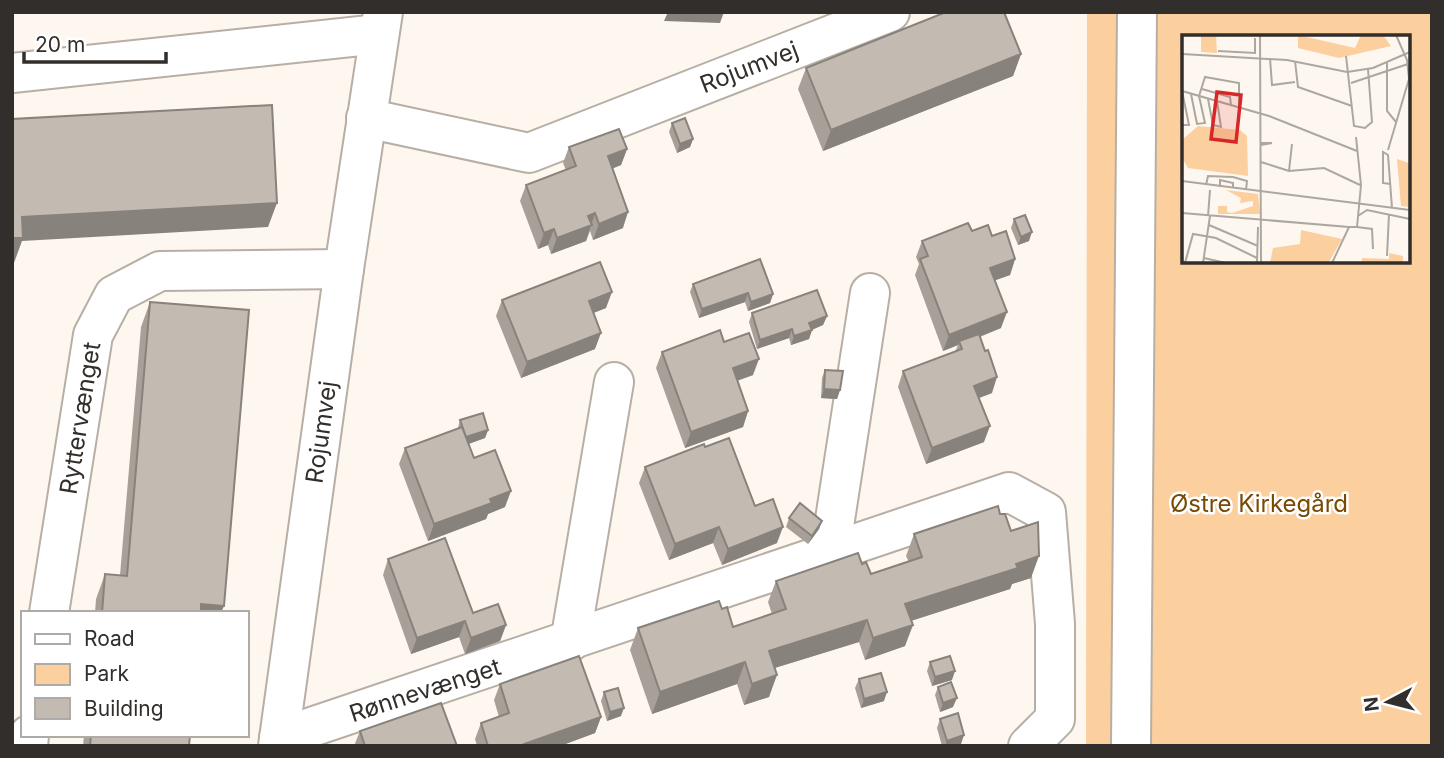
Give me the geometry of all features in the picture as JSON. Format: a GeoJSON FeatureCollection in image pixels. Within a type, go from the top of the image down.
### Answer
{"type":"FeatureCollection","features":[{"type":"Feature","properties":{"kind":"street","name":"Rojumvej"},"geometry":{"type":"LineString","coordinates":[[366,118],[529,153],[890,12]]}},
{"type":"Feature","properties":{"kind":"street"},"geometry":{"type":"LineString","coordinates":[[1131,746],[1137,12]]}},
{"type":"Feature","properties":{"kind":"street","name":"Rojumvej"},"geometry":{"type":"LineString","coordinates":[[279,742],[381,23]]}},
{"type":"Feature","properties":{"kind":"street"},"geometry":{"type":"LineString","coordinates":[[12,73],[381,23]]}},
{"type":"Feature","properties":{"kind":"street","name":"Ryttervænget"},"geometry":{"type":"LineString","coordinates":[[49,611],[93,335],[114,295],[160,271],[344,269]]}},
{"type":"Feature","properties":{"kind":"street"},"geometry":{"type":"LineString","coordinates":[[830,552],[870,293]]}},
{"type":"Feature","properties":{"kind":"street"},"geometry":{"type":"LineString","coordinates":[[570,642],[614,382]]}},
{"type":"Feature","properties":{"kind":"street","name":"Rønnevænget"},"geometry":{"type":"LineString","coordinates":[[279,742],[1009,492],[1046,512],[1055,624],[1055,719],[1028,746]]}},
{"type":"Feature","properties":{"kind":"green space","name":"Østre Kirkegård"},"geometry":{"type":"Polygon","coordinates":[[[1087,12],[1432,12],[1432,746],[1086,746],[1087,12]]]}},
{"type":"Feature","properties":{"kind":"building"},"geometry":{"type":"Polygon","coordinates":[[[946,12],[1004,12],[1021,54],[831,130],[806,68],[946,12]]]}},
{"type":"Feature","properties":{"kind":"building"},"geometry":{"type":"Polygon","coordinates":[[[272,105],[277,203],[22,217],[23,238],[12,238],[12,119],[272,105]]]}},
{"type":"Feature","properties":{"kind":"building"},"geometry":{"type":"Polygon","coordinates":[[[685,118],[693,139],[680,144],[672,123],[685,118]]]}},
{"type":"Feature","properties":{"kind":"building"},"geometry":{"type":"Polygon","coordinates":[[[619,129],[627,149],[608,156],[628,212],[599,224],[595,213],[588,216],[592,225],[557,238],[554,229],[544,233],[526,185],[576,166],[569,147],[619,129]]]}},
{"type":"Feature","properties":{"kind":"building"},"geometry":{"type":"Polygon","coordinates":[[[1025,215],[1032,232],[1021,237],[1014,219],[1025,215]]]}},
{"type":"Feature","properties":{"kind":"building"},"geometry":{"type":"Polygon","coordinates":[[[968,223],[972,231],[988,225],[992,236],[1006,231],[1015,259],[990,268],[1007,312],[949,335],[920,259],[928,256],[922,241],[968,223]]]}},
{"type":"Feature","properties":{"kind":"building"},"geometry":{"type":"Polygon","coordinates":[[[760,259],[773,294],[751,302],[748,293],[702,309],[693,284],[760,259]]]}},
{"type":"Feature","properties":{"kind":"building"},"geometry":{"type":"Polygon","coordinates":[[[600,262],[612,292],[589,301],[601,333],[527,362],[502,300],[600,262]]]}},
{"type":"Feature","properties":{"kind":"building"},"geometry":{"type":"Polygon","coordinates":[[[817,290],[827,316],[809,323],[812,330],[794,336],[792,329],[760,340],[752,313],[817,290]]]}},
{"type":"Feature","properties":{"kind":"building"},"geometry":{"type":"Polygon","coordinates":[[[150,302],[249,310],[224,606],[201,604],[201,611],[102,611],[105,574],[127,576],[150,302]]]}},
{"type":"Feature","properties":{"kind":"building"},"geometry":{"type":"Polygon","coordinates":[[[720,330],[724,342],[749,333],[759,359],[733,368],[748,411],[691,432],[662,352],[720,330]]]}},
{"type":"Feature","properties":{"kind":"building"},"geometry":{"type":"Polygon","coordinates":[[[979,334],[985,351],[988,350],[997,377],[974,386],[990,426],[932,448],[903,371],[962,349],[959,341],[979,334]]]}},
{"type":"Feature","properties":{"kind":"building"},"geometry":{"type":"Polygon","coordinates":[[[825,370],[843,371],[840,390],[824,389],[825,370]]]}},
{"type":"Feature","properties":{"kind":"building"},"geometry":{"type":"Polygon","coordinates":[[[483,413],[488,430],[466,437],[460,420],[483,413]]]}},
{"type":"Feature","properties":{"kind":"building"},"geometry":{"type":"Polygon","coordinates":[[[462,427],[474,458],[495,450],[511,491],[490,499],[492,503],[434,524],[405,448],[462,427]]]}},
{"type":"Feature","properties":{"kind":"building"},"geometry":{"type":"Polygon","coordinates":[[[729,438],[755,506],[773,499],[783,527],[728,549],[719,527],[675,544],[645,467],[704,444],[705,447],[729,438]]]}},
{"type":"Feature","properties":{"kind":"building"},"geometry":{"type":"Polygon","coordinates":[[[800,503],[822,521],[812,536],[789,518],[800,503]]]}},
{"type":"Feature","properties":{"kind":"building"},"geometry":{"type":"Polygon","coordinates":[[[998,506],[1000,514],[1005,514],[1011,531],[1038,522],[1039,556],[1016,564],[1018,568],[905,604],[913,625],[873,638],[867,620],[769,651],[777,675],[752,684],[745,662],[660,692],[638,628],[719,601],[722,609],[727,607],[733,627],[786,609],[776,581],[858,553],[862,564],[866,562],[871,574],[922,557],[914,534],[998,506]]]}},
{"type":"Feature","properties":{"kind":"building"},"geometry":{"type":"Polygon","coordinates":[[[445,538],[473,613],[498,604],[506,625],[471,638],[465,621],[417,638],[388,559],[445,538]]]}},
{"type":"Feature","properties":{"kind":"building"},"geometry":{"type":"Polygon","coordinates":[[[579,656],[601,717],[524,744],[525,746],[488,746],[481,723],[509,713],[500,684],[579,656]]]}},
{"type":"Feature","properties":{"kind":"building"},"geometry":{"type":"Polygon","coordinates":[[[950,656],[955,671],[935,677],[930,662],[950,656]]]}},
{"type":"Feature","properties":{"kind":"building"},"geometry":{"type":"Polygon","coordinates":[[[881,673],[887,692],[864,699],[859,679],[881,673]]]}},
{"type":"Feature","properties":{"kind":"building"},"geometry":{"type":"Polygon","coordinates":[[[951,682],[957,698],[943,703],[938,687],[951,682]]]}},
{"type":"Feature","properties":{"kind":"building"},"geometry":{"type":"Polygon","coordinates":[[[618,688],[624,708],[610,712],[604,692],[618,688]]]}},
{"type":"Feature","properties":{"kind":"building"},"geometry":{"type":"Polygon","coordinates":[[[441,703],[457,746],[365,746],[360,731],[441,703]]]}},
{"type":"Feature","properties":{"kind":"building"},"geometry":{"type":"Polygon","coordinates":[[[958,713],[964,735],[947,741],[940,719],[958,713]]]}},
{"type":"Feature","properties":{"kind":"building"},"geometry":{"type":"Polygon","coordinates":[[[91,737],[190,737],[189,746],[90,746],[91,737]]]}}]}
